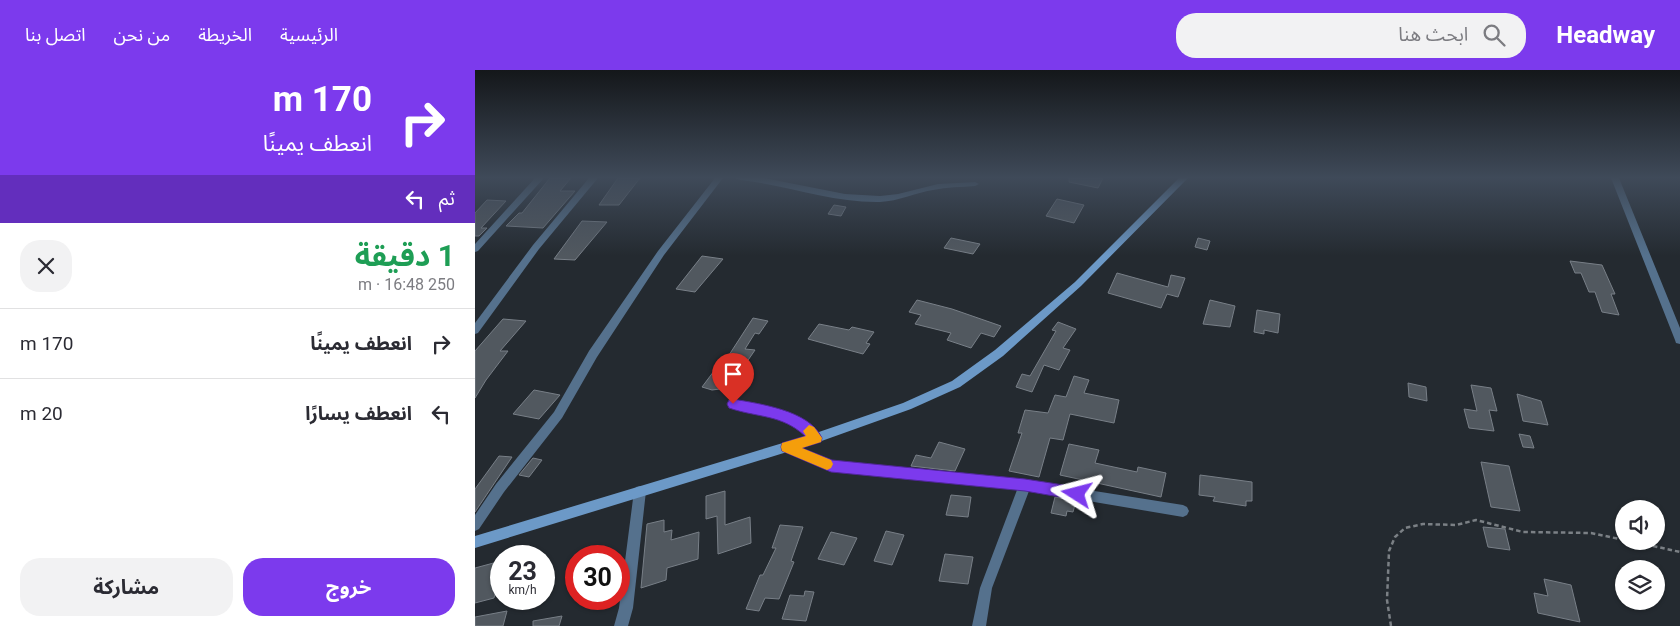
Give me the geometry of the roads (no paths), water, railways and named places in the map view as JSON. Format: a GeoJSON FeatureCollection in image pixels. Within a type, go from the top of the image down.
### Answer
{"type":"FeatureCollection","features":[{"type":"Feature","properties":{"kind":"street"},"geometry":{"type":"LineString","coordinates":[[475,249],[516,204]]}},
{"type":"Feature","properties":{"kind":"street"},"geometry":{"type":"LineString","coordinates":[[475,330],[536,247],[572,204]]}},
{"type":"Feature","properties":{"kind":"street"},"geometry":{"type":"LineString","coordinates":[[475,525],[505,481],[558,415],[597,348],[661,253],[699,204]]}},
{"type":"Feature","properties":{"kind":"street"},"geometry":{"type":"LineString","coordinates":[[475,542],[816,438],[924,399],[956,384],[974,372],[1078,284],[1158,204]]}},
{"type":"Feature","properties":{"kind":"street"},"geometry":{"type":"LineString","coordinates":[[1626,204],[1677,327],[1680,340]]}},
{"type":"Feature","properties":{"kind":"street"},"geometry":{"type":"LineString","coordinates":[[733,404],[774,412],[791,418],[816,438]]}},
{"type":"Feature","properties":{"kind":"street"},"geometry":{"type":"LineString","coordinates":[[787,447],[831,466],[1025,485],[1183,511]]}},
{"type":"Feature","properties":{"kind":"street"},"geometry":{"type":"LineString","coordinates":[[979,626],[986,588],[1025,485]]}},
{"type":"Feature","properties":{"kind":"street"},"geometry":{"type":"LineString","coordinates":[[621,626],[626,608],[640,491]]}}]}
